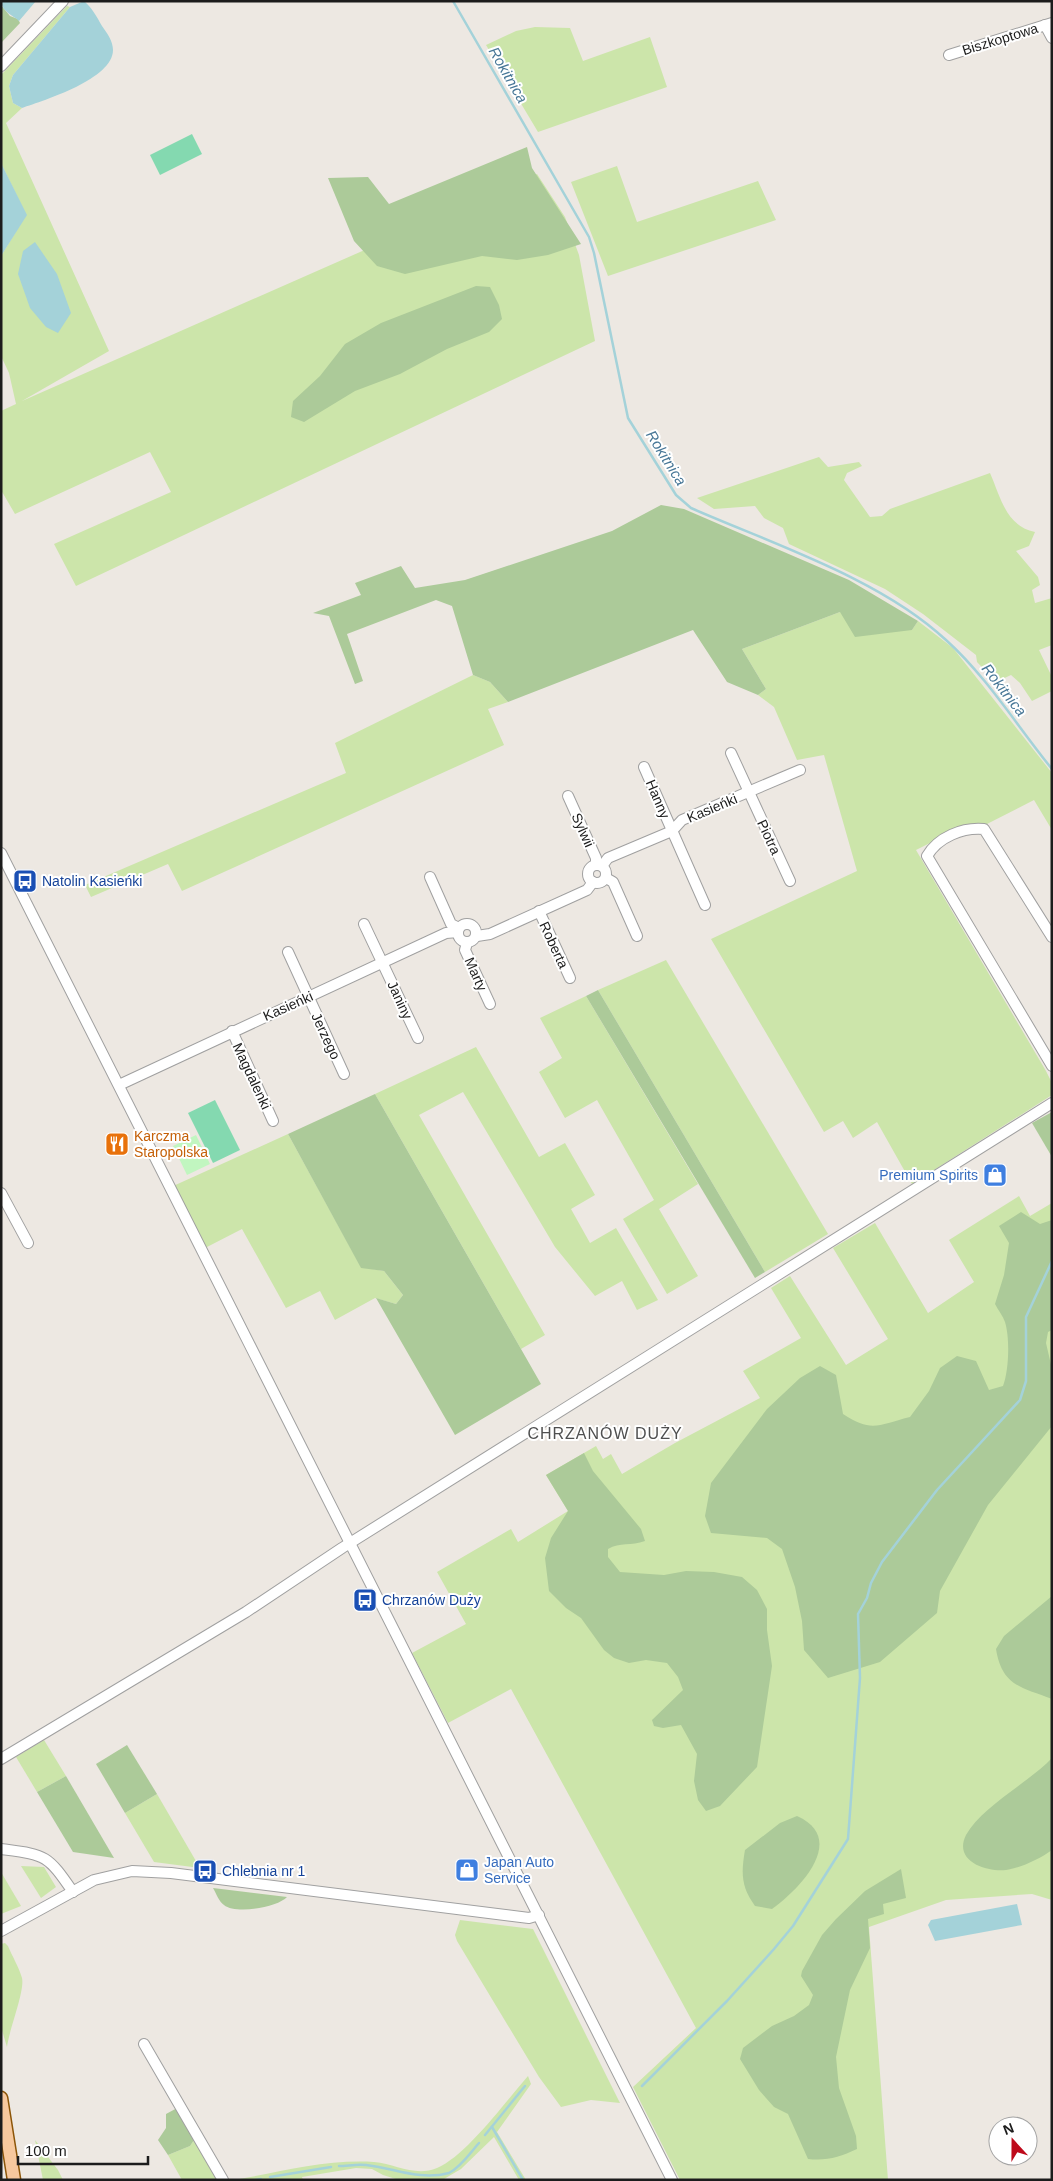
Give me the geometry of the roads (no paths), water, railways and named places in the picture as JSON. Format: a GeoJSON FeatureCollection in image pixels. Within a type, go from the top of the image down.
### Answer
{"type":"FeatureCollection","features":[{"type":"Feature","properties":{"kind":"main road"},"geometry":{"type":"LineString","coordinates":[[1,2101],[14,2180]]}},
{"type":"Feature","properties":{"kind":"street"},"geometry":{"type":"LineString","coordinates":[[1,66],[63,1]]}},
{"type":"Feature","properties":{"kind":"street"},"geometry":{"type":"LineString","coordinates":[[1048,24],[1052,38]]}},
{"type":"Feature","properties":{"kind":"street","name":"Biszkoptowa"},"geometry":{"type":"LineString","coordinates":[[949,55],[1048,24]]}},
{"type":"Feature","properties":{"kind":"street","name":"Piotra"},"geometry":{"type":"LineString","coordinates":[[731,753],[790,881]]}},
{"type":"Feature","properties":{"kind":"street","name":"Hanny"},"geometry":{"type":"LineString","coordinates":[[644,767],[705,905]]}},
{"type":"Feature","properties":{"kind":"street","name":"Kasieńki"},"geometry":{"type":"LineString","coordinates":[[599,865],[608,858],[672,830],[682,820],[800,770]]}},
{"type":"Feature","properties":{"kind":"street","name":"Sylwii"},"geometry":{"type":"LineString","coordinates":[[568,796],[599,865]]}},
{"type":"Feature","properties":{"kind":"street"},"geometry":{"type":"LineString","coordinates":[[1052,937],[984,830],[970,828],[932,846],[927,856],[1052,1066]]}},
{"type":"Feature","properties":{"kind":"street"},"geometry":{"type":"LineString","coordinates":[[1,852],[672,2180]]}},
{"type":"Feature","properties":{"kind":"street"},"geometry":{"type":"LineString","coordinates":[[599,865],[607,872],[606,878],[601,882],[593,882],[588,872],[599,865]]}},
{"type":"Feature","properties":{"kind":"street"},"geometry":{"type":"LineString","coordinates":[[430,877],[451,924],[458,930],[460,939],[467,943],[474,940],[476,936],[490,934],[587,890],[593,882]]}},
{"type":"Feature","properties":{"kind":"street"},"geometry":{"type":"LineString","coordinates":[[606,878],[612,882],[637,936]]}},
{"type":"Feature","properties":{"kind":"street","name":"Roberta"},"geometry":{"type":"LineString","coordinates":[[539,911],[570,978]]}},
{"type":"Feature","properties":{"kind":"street","name":"Janiny"},"geometry":{"type":"LineString","coordinates":[[364,924],[418,1038]]}},
{"type":"Feature","properties":{"kind":"street"},"geometry":{"type":"LineString","coordinates":[[458,930],[466,924],[472,925],[476,936]]}},
{"type":"Feature","properties":{"kind":"street","name":"Kasieńki"},"geometry":{"type":"LineString","coordinates":[[119,1084],[382,962],[446,933],[458,930]]}},
{"type":"Feature","properties":{"kind":"street","name":"Marty"},"geometry":{"type":"LineString","coordinates":[[467,943],[465,950],[490,1004]]}},
{"type":"Feature","properties":{"kind":"street","name":"Jerzego"},"geometry":{"type":"LineString","coordinates":[[288,952],[344,1074]]}},
{"type":"Feature","properties":{"kind":"street","name":"Magdalenki"},"geometry":{"type":"LineString","coordinates":[[232,1031],[273,1121]]}},
{"type":"Feature","properties":{"kind":"street"},"geometry":{"type":"LineString","coordinates":[[1,1759],[246,1612],[350,1543],[1052,1103]]}},
{"type":"Feature","properties":{"kind":"street"},"geometry":{"type":"LineString","coordinates":[[1,1193],[28,1243]]}},
{"type":"Feature","properties":{"kind":"street"},"geometry":{"type":"LineString","coordinates":[[1,1849],[33,1853],[48,1859],[58,1869],[73,1892]]}},
{"type":"Feature","properties":{"kind":"street"},"geometry":{"type":"LineString","coordinates":[[1,1931],[106,1876],[147,1871],[531,1918],[539,1915]]}},
{"type":"Feature","properties":{"kind":"street"},"geometry":{"type":"LineString","coordinates":[[144,2044],[223,2180]]}},
{"type":"Feature","properties":{"kind":"water"},"geometry":{"type":"Polygon","coordinates":[[[1,1],[36,1],[19,21],[3,8],[1,1]]]}},
{"type":"Feature","properties":{"kind":"water"},"geometry":{"type":"Polygon","coordinates":[[[84,1],[111,40],[113,50],[110,60],[102,70],[90,79],[61,94],[22,108],[13,103],[9,86],[13,75],[70,7],[84,1]]]}},
{"type":"Feature","properties":{"kind":"water"},"geometry":{"type":"Polygon","coordinates":[[[1,163],[27,215],[1,256],[1,163]]]}},
{"type":"Feature","properties":{"kind":"water"},"geometry":{"type":"Polygon","coordinates":[[[35,242],[57,274],[71,313],[58,333],[46,327],[30,308],[18,274],[23,251],[35,242]]]}},
{"type":"Feature","properties":{"kind":"water"},"geometry":{"type":"Polygon","coordinates":[[[1017,1904],[1022,1925],[935,1941],[928,1925],[931,1920],[1017,1904]]]}},
{"type":"Feature","properties":{"kind":"waterway","name":"Rokitnica"},"geometry":{"type":"LineString","coordinates":[[453,1],[589,237],[594,253],[628,418],[676,495],[691,508],[791,550],[858,581],[920,618],[961,654],[975,670],[1052,769]]}},
{"type":"Feature","properties":{"kind":"waterway"},"geometry":{"type":"LineString","coordinates":[[642,2086],[727,2001],[774,1949],[793,1926],[848,1839],[860,1678],[858,1614],[882,1562],[937,1490],[1020,1400],[1026,1381],[1026,1317],[1052,1261]]}},
{"type":"Feature","properties":{"kind":"waterway"},"geometry":{"type":"LineString","coordinates":[[485,2135],[525,2086]]}},
{"type":"Feature","properties":{"kind":"waterway"},"geometry":{"type":"LineString","coordinates":[[492,2127],[523,2180]]}},
{"type":"Feature","properties":{"kind":"waterway"},"geometry":{"type":"LineString","coordinates":[[339,2166],[366,2165],[417,2175],[438,2175],[449,2173],[457,2167],[479,2143]]}},
{"type":"Feature","properties":{"kind":"waterway"},"geometry":{"type":"LineString","coordinates":[[270,2177],[331,2167]]}},
{"type":"Feature","properties":{"kind":"waterway"},"geometry":{"type":"LineString","coordinates":[[256,2180],[261,2179]]}},
{"type":"Feature","properties":{"kind":"place","name":"Natolin Kasieńki"},"geometry":{"type":"Point","coordinates":[25,881]}},
{"type":"Feature","properties":{"kind":"place","name":"Karczma Staropolska"},"geometry":{"type":"Point","coordinates":[117,1144]}},
{"type":"Feature","properties":{"kind":"place","name":"Premium Spirits"},"geometry":{"type":"Point","coordinates":[995,1175]}},
{"type":"Feature","properties":{"kind":"place","name":"Chrzanów Duży"},"geometry":{"type":"Point","coordinates":[365,1600]}},
{"type":"Feature","properties":{"kind":"place","name":"Japan Auto Service"},"geometry":{"type":"Point","coordinates":[467,1870]}},
{"type":"Feature","properties":{"kind":"place","name":"Chlebnia nr 1"},"geometry":{"type":"Point","coordinates":[205,1871]}},
{"type":"Feature","properties":{"kind":"district","name":"CHRZANÓW DUŻY"},"geometry":{"type":"Point","coordinates":[605,1433]}}]}
